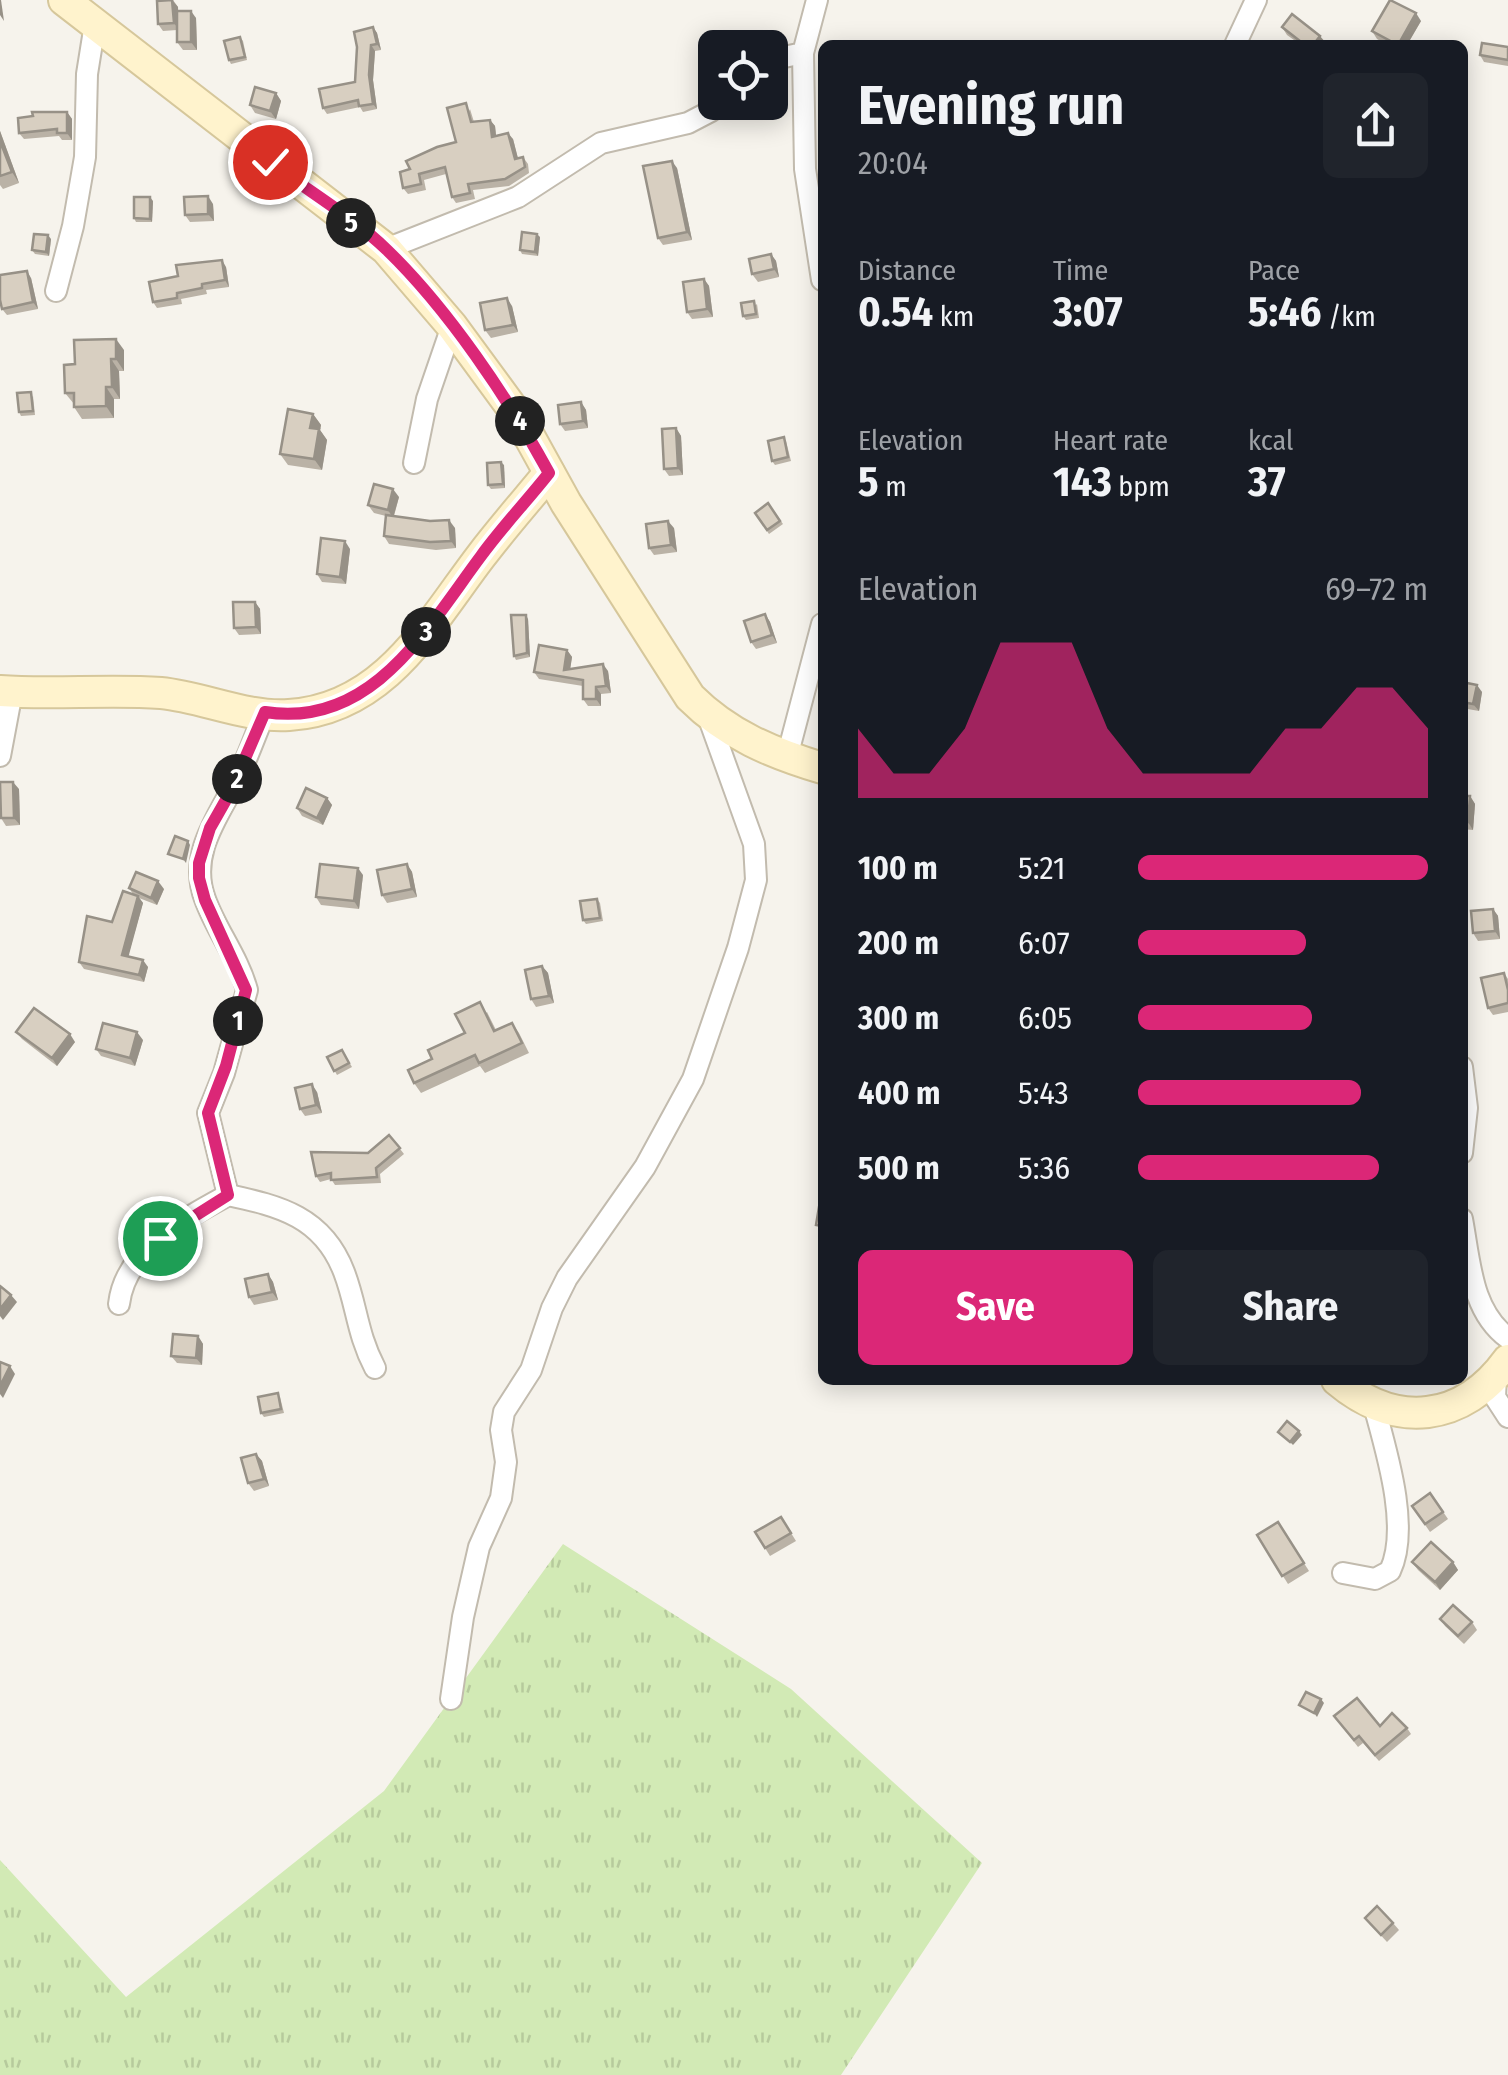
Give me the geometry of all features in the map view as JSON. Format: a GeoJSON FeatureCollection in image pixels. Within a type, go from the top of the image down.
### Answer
{"type":"FeatureCollection","features":[{"type":"Feature","properties":{"kind":"main road"},"geometry":{"type":"LineString","coordinates":[[64,0],[386,249],[452,326],[518,416],[642,625],[690,697],[708,716],[739,738],[818,767]]}},
{"type":"Feature","properties":{"kind":"main road"},"geometry":{"type":"LineString","coordinates":[[6,692],[99,690],[165,694],[284,716],[320,712],[382,678],[443,612],[480,557],[549,473]]}},
{"type":"Feature","properties":{"kind":"main road"},"geometry":{"type":"LineString","coordinates":[[1346,1385],[1398,1412],[1418,1414],[1472,1398],[1502,1368]]}},
{"type":"Feature","properties":{"kind":"street"},"geometry":{"type":"LineString","coordinates":[[817,0],[803,53],[805,169],[818,254]]}},
{"type":"Feature","properties":{"kind":"street"},"geometry":{"type":"LineString","coordinates":[[1237,40],[1256,0]]}},
{"type":"Feature","properties":{"kind":"street"},"geometry":{"type":"LineString","coordinates":[[56,291],[85,156],[86,74],[96,24]]}},
{"type":"Feature","properties":{"kind":"street"},"geometry":{"type":"LineString","coordinates":[[788,56],[803,53]]}},
{"type":"Feature","properties":{"kind":"street"},"geometry":{"type":"LineString","coordinates":[[386,249],[518,197],[602,144],[698,118]]}},
{"type":"Feature","properties":{"kind":"street"},"geometry":{"type":"LineString","coordinates":[[414,464],[427,399],[452,326]]}},
{"type":"Feature","properties":{"kind":"street"},"geometry":{"type":"LineString","coordinates":[[787,757],[818,639]]}},
{"type":"Feature","properties":{"kind":"street"},"geometry":{"type":"LineString","coordinates":[[0,756],[6,692]]}},
{"type":"Feature","properties":{"kind":"street"},"geometry":{"type":"LineString","coordinates":[[228,1195],[208,1113],[226,1066],[246,990],[205,900],[199,863],[210,828],[231,791],[265,712]]}},
{"type":"Feature","properties":{"kind":"street"},"geometry":{"type":"LineString","coordinates":[[451,1699],[463,1617],[479,1547],[501,1498],[506,1462],[502,1445],[504,1412],[532,1370],[566,1278],[646,1166],[694,1080],[756,880],[754,844],[708,716]]}},
{"type":"Feature","properties":{"kind":"street"},"geometry":{"type":"LineString","coordinates":[[119,1304],[122,1282],[160,1238],[228,1195],[281,1206],[305,1220],[326,1242],[344,1270],[362,1343],[375,1368]]}},
{"type":"Feature","properties":{"kind":"street"},"geometry":{"type":"LineString","coordinates":[[1468,1246],[1481,1306],[1496,1330],[1508,1338]]}},
{"type":"Feature","properties":{"kind":"street"},"geometry":{"type":"LineString","coordinates":[[1502,1368],[1495,1397],[1508,1417]]}},
{"type":"Feature","properties":{"kind":"street"},"geometry":{"type":"LineString","coordinates":[[1343,1573],[1375,1579],[1390,1570],[1396,1554],[1394,1497],[1374,1402]]}},
{"type":"Feature","properties":{"kind":"green space"},"geometry":{"type":"Polygon","coordinates":[[[563,1544],[791,1689],[982,1863],[841,2075],[0,2075],[0,1860],[126,1997],[384,1791],[563,1544]]]}},
{"type":"Feature","properties":{"kind":"building"},"geometry":{"type":"Polygon","coordinates":[[[172,0],[174,23],[158,24],[157,1],[172,0]]]}},
{"type":"Feature","properties":{"kind":"building"},"geometry":{"type":"Polygon","coordinates":[[[1390,0],[1416,13],[1401,40],[1389,40],[1372,31],[1390,0]]]}},
{"type":"Feature","properties":{"kind":"building"},"geometry":{"type":"Polygon","coordinates":[[[177,11],[191,11],[191,42],[177,42],[177,11]]]}},
{"type":"Feature","properties":{"kind":"building"},"geometry":{"type":"Polygon","coordinates":[[[1292,14],[1320,36],[1317,40],[1299,40],[1282,27],[1292,14]]]}},
{"type":"Feature","properties":{"kind":"building"},"geometry":{"type":"Polygon","coordinates":[[[373,27],[377,44],[371,45],[369,75],[373,104],[359,106],[358,100],[323,108],[319,89],[355,82],[354,32],[373,27]]]}},
{"type":"Feature","properties":{"kind":"building"},"geometry":{"type":"Polygon","coordinates":[[[240,37],[245,57],[229,60],[224,41],[240,37]]]}},
{"type":"Feature","properties":{"kind":"building"},"geometry":{"type":"Polygon","coordinates":[[[1482,43],[1508,47],[1508,60],[1480,55],[1482,43]]]}},
{"type":"Feature","properties":{"kind":"building"},"geometry":{"type":"Polygon","coordinates":[[[255,87],[276,93],[270,111],[250,105],[255,87]]]}},
{"type":"Feature","properties":{"kind":"building"},"geometry":{"type":"Polygon","coordinates":[[[466,103],[471,122],[490,120],[492,137],[508,133],[515,159],[523,157],[525,167],[505,179],[468,184],[470,193],[452,197],[445,167],[419,174],[421,184],[403,188],[400,172],[410,169],[406,161],[456,142],[447,108],[466,103]]]}},
{"type":"Feature","properties":{"kind":"building"},"geometry":{"type":"Polygon","coordinates":[[[32,112],[67,112],[67,133],[57,133],[57,129],[19,133],[18,118],[33,116],[32,112]]]}},
{"type":"Feature","properties":{"kind":"building"},"geometry":{"type":"Polygon","coordinates":[[[0,141],[12,172],[0,176],[0,141]]]}},
{"type":"Feature","properties":{"kind":"building"},"geometry":{"type":"Polygon","coordinates":[[[672,161],[687,232],[658,238],[643,166],[672,161]]]}},
{"type":"Feature","properties":{"kind":"building"},"geometry":{"type":"Polygon","coordinates":[[[208,196],[208,214],[185,215],[184,197],[208,196]]]}},
{"type":"Feature","properties":{"kind":"building"},"geometry":{"type":"Polygon","coordinates":[[[134,197],[150,197],[150,219],[134,218],[134,197]]]}},
{"type":"Feature","properties":{"kind":"building"},"geometry":{"type":"Polygon","coordinates":[[[522,232],[537,234],[535,252],[520,250],[522,232]]]}},
{"type":"Feature","properties":{"kind":"building"},"geometry":{"type":"Polygon","coordinates":[[[34,234],[48,235],[46,252],[32,250],[34,234]]]}},
{"type":"Feature","properties":{"kind":"building"},"geometry":{"type":"Polygon","coordinates":[[[771,254],[774,269],[752,274],[749,259],[771,254]]]}},
{"type":"Feature","properties":{"kind":"building"},"geometry":{"type":"Polygon","coordinates":[[[222,260],[225,280],[177,293],[177,298],[153,302],[149,282],[178,276],[176,265],[222,260]]]}},
{"type":"Feature","properties":{"kind":"building"},"geometry":{"type":"Polygon","coordinates":[[[27,271],[33,302],[2,309],[0,275],[27,271]]]}},
{"type":"Feature","properties":{"kind":"building"},"geometry":{"type":"Polygon","coordinates":[[[704,279],[707,309],[687,312],[683,282],[704,279]]]}},
{"type":"Feature","properties":{"kind":"building"},"geometry":{"type":"Polygon","coordinates":[[[507,298],[513,325],[485,330],[480,303],[507,298]]]}},
{"type":"Feature","properties":{"kind":"building"},"geometry":{"type":"Polygon","coordinates":[[[754,301],[756,314],[743,316],[741,303],[754,301]]]}},
{"type":"Feature","properties":{"kind":"building"},"geometry":{"type":"Polygon","coordinates":[[[116,339],[116,359],[111,359],[112,387],[106,387],[106,406],[74,407],[74,393],[65,393],[64,365],[75,364],[74,340],[116,339]]]}},
{"type":"Feature","properties":{"kind":"building"},"geometry":{"type":"Polygon","coordinates":[[[31,392],[33,411],[19,412],[17,393],[31,392]]]}},
{"type":"Feature","properties":{"kind":"building"},"geometry":{"type":"Polygon","coordinates":[[[581,402],[583,421],[560,424],[558,405],[581,402]]]}},
{"type":"Feature","properties":{"kind":"building"},"geometry":{"type":"Polygon","coordinates":[[[288,409],[313,414],[310,428],[319,429],[314,459],[280,454],[288,409]]]}},
{"type":"Feature","properties":{"kind":"building"},"geometry":{"type":"Polygon","coordinates":[[[676,428],[678,468],[664,469],[662,429],[676,428]]]}},
{"type":"Feature","properties":{"kind":"building"},"geometry":{"type":"Polygon","coordinates":[[[784,437],[788,457],[772,461],[768,441],[784,437]]]}},
{"type":"Feature","properties":{"kind":"building"},"geometry":{"type":"Polygon","coordinates":[[[501,462],[503,484],[488,485],[487,463],[501,462]]]}},
{"type":"Feature","properties":{"kind":"building"},"geometry":{"type":"Polygon","coordinates":[[[374,484],[393,489],[388,510],[368,505],[374,484]]]}},
{"type":"Feature","properties":{"kind":"building"},"geometry":{"type":"Polygon","coordinates":[[[768,503],[780,521],[767,530],[755,513],[768,503]]]}},
{"type":"Feature","properties":{"kind":"building"},"geometry":{"type":"Polygon","coordinates":[[[386,515],[449,520],[451,541],[384,536],[386,515]]]}},
{"type":"Feature","properties":{"kind":"building"},"geometry":{"type":"Polygon","coordinates":[[[668,521],[671,545],[649,548],[646,524],[668,521]]]}},
{"type":"Feature","properties":{"kind":"building"},"geometry":{"type":"Polygon","coordinates":[[[321,538],[345,541],[340,577],[317,574],[321,538]]]}},
{"type":"Feature","properties":{"kind":"building"},"geometry":{"type":"Polygon","coordinates":[[[233,602],[255,602],[256,627],[234,628],[233,602]]]}},
{"type":"Feature","properties":{"kind":"building"},"geometry":{"type":"Polygon","coordinates":[[[765,614],[772,635],[751,642],[744,621],[765,614]]]}},
{"type":"Feature","properties":{"kind":"building"},"geometry":{"type":"Polygon","coordinates":[[[511,615],[526,615],[527,653],[514,656],[511,615]]]}},
{"type":"Feature","properties":{"kind":"building"},"geometry":{"type":"Polygon","coordinates":[[[539,645],[567,650],[564,670],[603,664],[606,686],[596,687],[596,699],[583,699],[583,680],[534,672],[539,645]]]}},
{"type":"Feature","properties":{"kind":"building"},"geometry":{"type":"Polygon","coordinates":[[[1468,683],[1477,685],[1473,704],[1468,703],[1468,683]]]}},
{"type":"Feature","properties":{"kind":"building"},"geometry":{"type":"Polygon","coordinates":[[[0,782],[13,782],[14,818],[1,818],[0,782]]]}},
{"type":"Feature","properties":{"kind":"building"},"geometry":{"type":"Polygon","coordinates":[[[306,788],[327,798],[317,818],[297,808],[306,788]]]}},
{"type":"Feature","properties":{"kind":"building"},"geometry":{"type":"Polygon","coordinates":[[[175,836],[188,841],[183,859],[168,854],[175,836]]]}},
{"type":"Feature","properties":{"kind":"building"},"geometry":{"type":"Polygon","coordinates":[[[320,864],[358,868],[354,901],[316,897],[320,864]]]}},
{"type":"Feature","properties":{"kind":"building"},"geometry":{"type":"Polygon","coordinates":[[[407,864],[412,889],[382,895],[377,870],[407,864]]]}},
{"type":"Feature","properties":{"kind":"building"},"geometry":{"type":"Polygon","coordinates":[[[136,872],[158,881],[151,898],[129,888],[136,872]]]}},
{"type":"Feature","properties":{"kind":"building"},"geometry":{"type":"Polygon","coordinates":[[[123,891],[138,896],[122,955],[143,960],[139,975],[79,962],[87,916],[112,922],[123,891]]]}},
{"type":"Feature","properties":{"kind":"building"},"geometry":{"type":"Polygon","coordinates":[[[597,899],[600,918],[583,920],[580,901],[597,899]]]}},
{"type":"Feature","properties":{"kind":"building"},"geometry":{"type":"Polygon","coordinates":[[[1493,909],[1495,931],[1473,933],[1471,911],[1493,909]]]}},
{"type":"Feature","properties":{"kind":"building"},"geometry":{"type":"Polygon","coordinates":[[[542,966],[549,996],[531,999],[525,970],[542,966]]]}},
{"type":"Feature","properties":{"kind":"building"},"geometry":{"type":"Polygon","coordinates":[[[1504,973],[1508,1003],[1488,1008],[1481,978],[1504,973]]]}},
{"type":"Feature","properties":{"kind":"building"},"geometry":{"type":"Polygon","coordinates":[[[480,1002],[494,1031],[512,1023],[522,1043],[479,1063],[475,1055],[414,1083],[408,1070],[432,1059],[428,1050],[465,1033],[455,1014],[480,1002]]]}},
{"type":"Feature","properties":{"kind":"building"},"geometry":{"type":"Polygon","coordinates":[[[34,1008],[70,1034],[52,1058],[16,1032],[34,1008]]]}},
{"type":"Feature","properties":{"kind":"building"},"geometry":{"type":"Polygon","coordinates":[[[103,1023],[137,1032],[130,1058],[96,1049],[103,1023]]]}},
{"type":"Feature","properties":{"kind":"building"},"geometry":{"type":"Polygon","coordinates":[[[342,1050],[349,1063],[334,1071],[327,1057],[342,1050]]]}},
{"type":"Feature","properties":{"kind":"building"},"geometry":{"type":"Polygon","coordinates":[[[312,1084],[316,1105],[300,1109],[295,1088],[312,1084]]]}},
{"type":"Feature","properties":{"kind":"building"},"geometry":{"type":"Polygon","coordinates":[[[389,1135],[400,1148],[376,1168],[377,1177],[331,1180],[331,1173],[316,1176],[311,1152],[368,1153],[389,1135]]]}},
{"type":"Feature","properties":{"kind":"building"},"geometry":{"type":"Polygon","coordinates":[[[162,1249],[171,1255],[160,1271],[148,1263],[162,1249]]]}},
{"type":"Feature","properties":{"kind":"building"},"geometry":{"type":"Polygon","coordinates":[[[268,1274],[272,1292],[249,1297],[245,1279],[268,1274]]]}},
{"type":"Feature","properties":{"kind":"building"},"geometry":{"type":"Polygon","coordinates":[[[0,1286],[11,1295],[0,1309],[0,1286]]]}},
{"type":"Feature","properties":{"kind":"building"},"geometry":{"type":"Polygon","coordinates":[[[173,1334],[198,1336],[196,1358],[171,1356],[173,1334]]]}},
{"type":"Feature","properties":{"kind":"building"},"geometry":{"type":"Polygon","coordinates":[[[0,1362],[10,1366],[0,1386],[0,1362]]]}},
{"type":"Feature","properties":{"kind":"building"},"geometry":{"type":"Polygon","coordinates":[[[278,1393],[281,1409],[261,1413],[258,1397],[278,1393]]]}},
{"type":"Feature","properties":{"kind":"building"},"geometry":{"type":"Polygon","coordinates":[[[1287,1421],[1299,1431],[1290,1442],[1278,1432],[1287,1421]]]}},
{"type":"Feature","properties":{"kind":"building"},"geometry":{"type":"Polygon","coordinates":[[[256,1454],[264,1479],[248,1483],[241,1458],[256,1454]]]}},
{"type":"Feature","properties":{"kind":"building"},"geometry":{"type":"Polygon","coordinates":[[[1430,1493],[1443,1512],[1425,1524],[1412,1506],[1430,1493]]]}},
{"type":"Feature","properties":{"kind":"building"},"geometry":{"type":"Polygon","coordinates":[[[781,1517],[791,1533],[765,1548],[755,1532],[781,1517]]]}},
{"type":"Feature","properties":{"kind":"building"},"geometry":{"type":"Polygon","coordinates":[[[1278,1522],[1304,1563],[1282,1576],[1257,1535],[1278,1522]]]}},
{"type":"Feature","properties":{"kind":"building"},"geometry":{"type":"Polygon","coordinates":[[[1431,1542],[1453,1562],[1435,1582],[1412,1562],[1431,1542]]]}},
{"type":"Feature","properties":{"kind":"building"},"geometry":{"type":"Polygon","coordinates":[[[1453,1605],[1472,1622],[1458,1636],[1440,1619],[1453,1605]]]}},
{"type":"Feature","properties":{"kind":"building"},"geometry":{"type":"Polygon","coordinates":[[[1306,1692],[1321,1699],[1314,1713],[1299,1705],[1306,1692]]]}},
{"type":"Feature","properties":{"kind":"building"},"geometry":{"type":"Polygon","coordinates":[[[1357,1698],[1380,1726],[1392,1713],[1407,1728],[1375,1755],[1359,1736],[1354,1740],[1334,1716],[1357,1698]]]}},
{"type":"Feature","properties":{"kind":"building"},"geometry":{"type":"Polygon","coordinates":[[[1377,1906],[1393,1923],[1381,1935],[1365,1918],[1377,1906]]]}},
{"type":"Feature","properties":{"kind":"route"},"geometry":{"type":"LineString","coordinates":[[160,1238],[228,1195],[208,1113],[224,1074],[246,990],[244,978],[205,900],[199,863],[210,828],[231,791],[265,712],[284,716],[320,712],[382,678],[443,612],[480,557],[549,473],[518,416],[452,326],[386,249],[270,162]]}}]}
